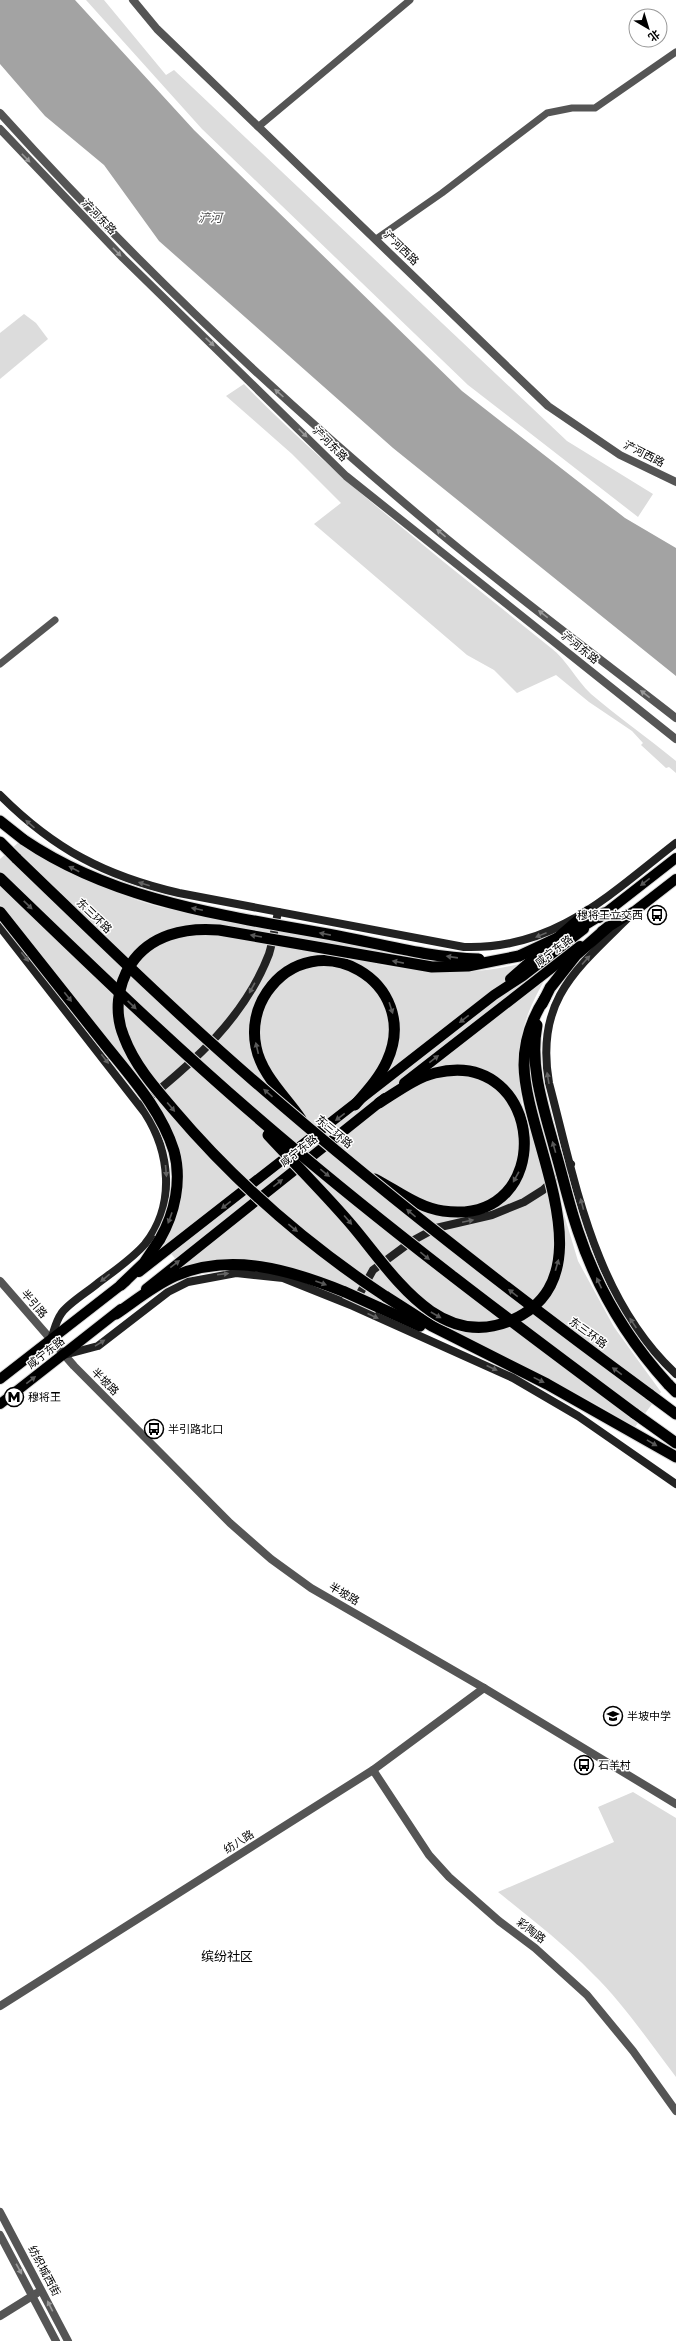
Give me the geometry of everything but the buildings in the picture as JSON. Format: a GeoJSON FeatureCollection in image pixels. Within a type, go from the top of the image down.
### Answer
{"type":"FeatureCollection","features":[{"type":"Feature","properties":{"kind":"highway"},"geometry":{"type":"LineString","coordinates":[[0,821],[24,840],[87,876],[124,890],[161,901],[453,958],[486,959],[519,956]]}},
{"type":"Feature","properties":{"kind":"highway","name":"东三环路"},"geometry":{"type":"LineString","coordinates":[[0,842],[192,1024],[308,1127],[416,1218],[531,1307],[676,1414]]}},
{"type":"Feature","properties":{"kind":"highway"},"geometry":{"type":"LineString","coordinates":[[0,878],[155,1026],[236,1098],[454,1278],[676,1444]]}},
{"type":"Feature","properties":{"kind":"highway"},"geometry":{"type":"LineString","coordinates":[[0,912],[138,1087],[165,1128],[175,1159],[177,1181],[172,1214],[160,1239],[144,1262],[121,1286]]}},
{"type":"Feature","properties":{"kind":"highway"},"geometry":{"type":"LineString","coordinates":[[604,913],[552,942],[519,956],[459,967],[426,966],[223,930],[195,929],[172,933],[154,942],[138,955],[123,979],[118,1005],[123,1036],[140,1066],[162,1096],[206,1146],[271,1210],[327,1255],[385,1296],[432,1326],[589,1407],[676,1457]]}},
{"type":"Feature","properties":{"kind":"highway"},"geometry":{"type":"LineString","coordinates":[[236,1098],[336,1206],[416,1301],[434,1314],[456,1324],[480,1326],[502,1323],[524,1313],[544,1293],[553,1279],[560,1252],[557,1214],[530,1110],[525,1073],[528,1035],[547,993],[576,955],[608,927]]}},
{"type":"Feature","properties":{"kind":"highway"},"geometry":{"type":"LineString","coordinates":[[308,1127],[266,1071],[256,1048],[255,1026],[258,1009],[269,989],[284,975],[302,964],[329,961],[352,966],[371,978],[386,997],[394,1020],[394,1038],[385,1065],[355,1105]]}},
{"type":"Feature","properties":{"kind":"highway"},"geometry":{"type":"LineString","coordinates":[[547,993],[535,1038],[537,1077],[578,1231],[594,1274],[616,1316],[650,1363],[672,1388]]}},
{"type":"Feature","properties":{"kind":"highway"},"geometry":{"type":"LineString","coordinates":[[362,1172],[425,1206],[444,1211],[476,1209],[491,1203],[503,1194],[515,1179],[521,1166],[525,1148],[525,1129],[520,1114],[511,1099],[499,1086],[480,1075],[459,1070],[433,1073],[419,1079],[379,1103]]}},
{"type":"Feature","properties":{"kind":"highway"},"geometry":{"type":"LineString","coordinates":[[116,1314],[175,1276],[218,1266],[246,1265],[270,1268],[345,1292],[467,1344]]}},
{"type":"Feature","properties":{"kind":"main road"},"geometry":{"type":"LineString","coordinates":[[0,795],[41,833],[71,853],[101,868],[164,890],[447,945],[475,947],[510,944],[530,939],[588,911]]}},
{"type":"Feature","properties":{"kind":"main road"},"geometry":{"type":"LineString","coordinates":[[494,995],[588,911],[676,842]]}},
{"type":"Feature","properties":{"kind":"main road","name":"咸宁东路"},"geometry":{"type":"LineString","coordinates":[[0,1379],[355,1105],[494,995],[523,976],[676,858]]}},
{"type":"Feature","properties":{"kind":"main road","name":"咸宁东路"},"geometry":{"type":"LineString","coordinates":[[0,1404],[116,1314],[170,1268],[564,958],[608,927],[636,910],[676,879]]}},
{"type":"Feature","properties":{"kind":"main road"},"geometry":{"type":"LineString","coordinates":[[636,910],[571,977],[559,995],[550,1016],[545,1041],[546,1069],[590,1232],[606,1274],[624,1308],[646,1340],[676,1374]]}},
{"type":"Feature","properties":{"kind":"main road"},"geometry":{"type":"LineString","coordinates":[[140,1105],[192,1062],[235,1016],[265,963],[278,912]]}},
{"type":"Feature","properties":{"kind":"main road"},"geometry":{"type":"LineString","coordinates":[[0,927],[140,1105],[158,1135],[165,1161],[166,1187],[158,1220],[149,1238],[139,1250],[61,1313],[50,1340]]}},
{"type":"Feature","properties":{"kind":"main road"},"geometry":{"type":"LineString","coordinates":[[353,1306],[366,1280],[373,1270],[412,1240],[436,1228],[487,1216],[524,1202],[543,1190],[571,1164]]}},
{"type":"Feature","properties":{"kind":"main road"},"geometry":{"type":"LineString","coordinates":[[63,1355],[98,1346],[177,1286],[220,1275],[251,1274],[283,1278],[353,1306],[470,1358],[528,1386],[578,1416],[676,1484]]}},
{"type":"Feature","properties":{"kind":"street","name":"浐河西路"},"geometry":{"type":"LineString","coordinates":[[133,0],[157,30],[548,406],[620,455],[676,482]]}},
{"type":"Feature","properties":{"kind":"street"},"geometry":{"type":"LineString","coordinates":[[258,127],[410,0]]}},
{"type":"Feature","properties":{"kind":"street"},"geometry":{"type":"LineString","coordinates":[[376,239],[442,193],[547,113],[572,108],[595,108],[676,52]]}},
{"type":"Feature","properties":{"kind":"street","name":"浐河东路"},"geometry":{"type":"LineString","coordinates":[[0,114],[3,123],[196,316],[327,436],[474,561],[676,718]]}},
{"type":"Feature","properties":{"kind":"street","name":"浐河东路"},"geometry":{"type":"LineString","coordinates":[[0,130],[123,258],[346,476],[676,739]]}},
{"type":"Feature","properties":{"kind":"street"},"geometry":{"type":"LineString","coordinates":[[0,664],[55,620]]}},
{"type":"Feature","properties":{"kind":"street","name":"半引路"},"geometry":{"type":"LineString","coordinates":[[0,1281],[50,1340]]}},
{"type":"Feature","properties":{"kind":"street","name":"半坡路"},"geometry":{"type":"LineString","coordinates":[[50,1340],[63,1355],[230,1523],[271,1559],[311,1588],[484,1688],[676,1804]]}},
{"type":"Feature","properties":{"kind":"street","name":"纺八路"},"geometry":{"type":"LineString","coordinates":[[0,2006],[373,1770],[484,1688]]}},
{"type":"Feature","properties":{"kind":"street","name":"彩陶路"},"geometry":{"type":"LineString","coordinates":[[373,1770],[434,1861],[472,1899],[535,1948],[587,1995],[633,2051],[676,2111]]}},
{"type":"Feature","properties":{"kind":"street","name":"纺织城西街"},"geometry":{"type":"LineString","coordinates":[[0,2212],[68,2341]]}},
{"type":"Feature","properties":{"kind":"street","name":"纺织城西街"},"geometry":{"type":"LineString","coordinates":[[0,2235],[56,2341]]}},
{"type":"Feature","properties":{"kind":"street"},"geometry":{"type":"LineString","coordinates":[[0,2316],[42,2290]]}},
{"type":"Feature","properties":{"kind":"shaded area"},"geometry":{"type":"Polygon","coordinates":[[[86,0],[104,0],[166,75],[174,70],[567,441],[653,494],[638,517],[468,385],[202,129],[86,0]]]}},
{"type":"Feature","properties":{"kind":"shaded area"},"geometry":{"type":"Polygon","coordinates":[[[24,314],[36,323],[48,339],[0,379],[0,333],[24,314]]]}},
{"type":"Feature","properties":{"kind":"shaded area"},"geometry":{"type":"Polygon","coordinates":[[[244,384],[280,420],[355,488],[557,653],[591,694],[676,761],[676,773],[669,767],[666,768],[641,745],[643,743],[632,731],[589,702],[556,675],[517,693],[494,670],[467,655],[314,524],[341,503],[292,454],[226,396],[244,384]]]}},
{"type":"Feature","properties":{"kind":"shaded area"},"geometry":{"type":"Polygon","coordinates":[[[19,842],[70,872],[104,888],[140,901],[160,907],[383,951],[381,965],[439,972],[456,972],[492,969],[531,961],[544,981],[534,1000],[522,1032],[519,1063],[524,1119],[535,1118],[578,1261],[614,1327],[661,1392],[635,1427],[536,1372],[502,1355],[397,1309],[298,1269],[265,1262],[241,1261],[218,1262],[183,1268],[163,1244],[173,1224],[176,1147],[61,984],[0,905],[0,859],[19,842]]]}},
{"type":"Feature","properties":{"kind":"shaded area"},"geometry":{"type":"Polygon","coordinates":[[[633,1792],[676,1818],[676,2077],[626,2010],[604,1985],[558,1941],[498,1892],[614,1842],[598,1807],[633,1792]]]}},
{"type":"Feature","properties":{"kind":"water","name":"浐河"},"geometry":{"type":"Polygon","coordinates":[[[0,0],[75,0],[194,130],[462,391],[625,518],[676,548],[676,676],[393,448],[159,241],[104,165],[45,116],[0,64],[0,0]]]}},
{"type":"Feature","properties":{"kind":"place","name":"穆将王立交西"},"geometry":{"type":"Point","coordinates":[657,915]}},
{"type":"Feature","properties":{"kind":"place","name":"穆将王"},"geometry":{"type":"Point","coordinates":[14,1397]}},
{"type":"Feature","properties":{"kind":"place","name":"半引路北口"},"geometry":{"type":"Point","coordinates":[154,1429]}},
{"type":"Feature","properties":{"kind":"place","name":"半坡中学"},"geometry":{"type":"Point","coordinates":[613,1716]}},
{"type":"Feature","properties":{"kind":"place","name":"石羊村"},"geometry":{"type":"Point","coordinates":[584,1765]}},
{"type":"Feature","properties":{"kind":"district","name":"缤纷社区"},"geometry":{"type":"Point","coordinates":[227,1957]}}]}
